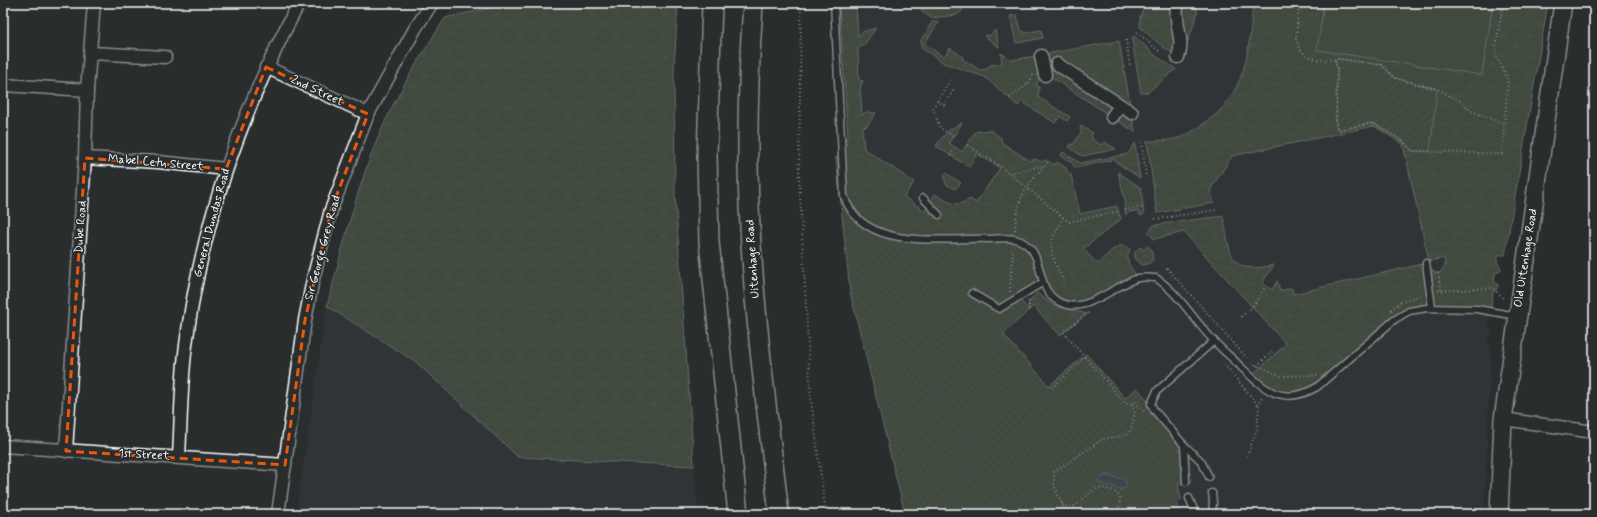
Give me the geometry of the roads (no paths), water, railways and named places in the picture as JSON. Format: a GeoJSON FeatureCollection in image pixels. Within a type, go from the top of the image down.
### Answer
{"type":"FeatureCollection","features":[{"type":"Feature","properties":{"kind":"main road"},"geometry":{"type":"LineString","coordinates":[[712,3],[708,133],[709,242],[738,514]]}},
{"type":"Feature","properties":{"kind":"main road","name":"Uitenhage Road"},"geometry":{"type":"LineString","coordinates":[[753,3],[748,91],[750,228],[762,361],[779,514]]}},
{"type":"Feature","properties":{"kind":"street","name":"Dube Road"},"geometry":{"type":"LineString","coordinates":[[66,450],[85,158],[87,90],[94,3]]}},
{"type":"Feature","properties":{"kind":"street","name":"General Dundas Road"},"geometry":{"type":"LineString","coordinates":[[179,457],[182,388],[191,310],[204,245],[226,169],[266,67],[299,3]]}},
{"type":"Feature","properties":{"kind":"street","name":"Sir George Grey Road"},"geometry":{"type":"LineString","coordinates":[[278,514],[305,320],[313,279],[331,210],[368,114],[415,29],[432,3]]}},
{"type":"Feature","properties":{"kind":"street","name":"Old Uitenhage Road"},"geometry":{"type":"LineString","coordinates":[[1498,514],[1503,419],[1563,3]]}},
{"type":"Feature","properties":{"kind":"street"},"geometry":{"type":"LineString","coordinates":[[1177,6],[1176,16],[1182,47],[1178,57]]}},
{"type":"Feature","properties":{"kind":"street"},"geometry":{"type":"LineString","coordinates":[[91,53],[165,57]]}},
{"type":"Feature","properties":{"kind":"street"},"geometry":{"type":"LineString","coordinates":[[1039,75],[1041,56]]}},
{"type":"Feature","properties":{"kind":"street"},"geometry":{"type":"LineString","coordinates":[[1057,64],[1132,113]]}},
{"type":"Feature","properties":{"kind":"street","name":"2nd Street"},"geometry":{"type":"LineString","coordinates":[[266,67],[368,114]]}},
{"type":"Feature","properties":{"kind":"street"},"geometry":{"type":"LineString","coordinates":[[3,85],[87,90]]}},
{"type":"Feature","properties":{"kind":"street"},"geometry":{"type":"LineString","coordinates":[[1112,117],[1120,106]]}},
{"type":"Feature","properties":{"kind":"street","name":"Mabel Cetu Street"},"geometry":{"type":"LineString","coordinates":[[85,158],[158,162],[226,169]]}},
{"type":"Feature","properties":{"kind":"street"},"geometry":{"type":"LineString","coordinates":[[1503,419],[1594,432]]}},
{"type":"Feature","properties":{"kind":"street","name":"1st Street"},"geometry":{"type":"LineString","coordinates":[[3,446],[285,465]]}},
{"type":"Feature","properties":{"kind":"lane"},"geometry":{"type":"LineString","coordinates":[[834,3],[843,185],[847,203],[854,213],[869,228],[882,234],[903,238],[1014,239],[1033,251],[1038,261],[1042,283],[1056,300],[1068,305],[1076,306],[1096,299],[1139,278],[1156,278],[1171,290],[1214,341],[1264,388],[1281,395],[1290,396],[1306,393],[1323,383],[1401,315],[1417,309],[1477,309],[1518,312]]}},
{"type":"Feature","properties":{"kind":"lane"},"geometry":{"type":"LineString","coordinates":[[923,198],[939,215]]}},
{"type":"Feature","properties":{"kind":"lane"},"geometry":{"type":"LineString","coordinates":[[1426,263],[1432,308]]}},
{"type":"Feature","properties":{"kind":"lane"},"geometry":{"type":"LineString","coordinates":[[972,293],[994,308],[999,309],[1008,305],[1042,283]]}},
{"type":"Feature","properties":{"kind":"lane"},"geometry":{"type":"LineString","coordinates":[[1209,477],[1201,461],[1184,445],[1154,410],[1151,404],[1152,398],[1166,383],[1214,341]]}},
{"type":"Feature","properties":{"kind":"lane"},"geometry":{"type":"LineString","coordinates":[[1184,445],[1186,482]]}},
{"type":"Feature","properties":{"kind":"lane"},"geometry":{"type":"LineString","coordinates":[[1212,493],[1212,514]]}},
{"type":"Feature","properties":{"kind":"lane"},"geometry":{"type":"LineString","coordinates":[[1189,498],[1196,514]]}},
{"type":"Feature","properties":{"kind":"water"},"geometry":{"type":"Polygon","coordinates":[[[1105,475],[1124,479],[1127,484],[1125,488],[1121,490],[1113,486],[1100,484],[1098,481],[1105,475]]]}},
{"type":"Feature","properties":{"kind":"tunnel"},"geometry":{"type":"LineString","coordinates":[[1053,141],[1065,149]]}}]}
